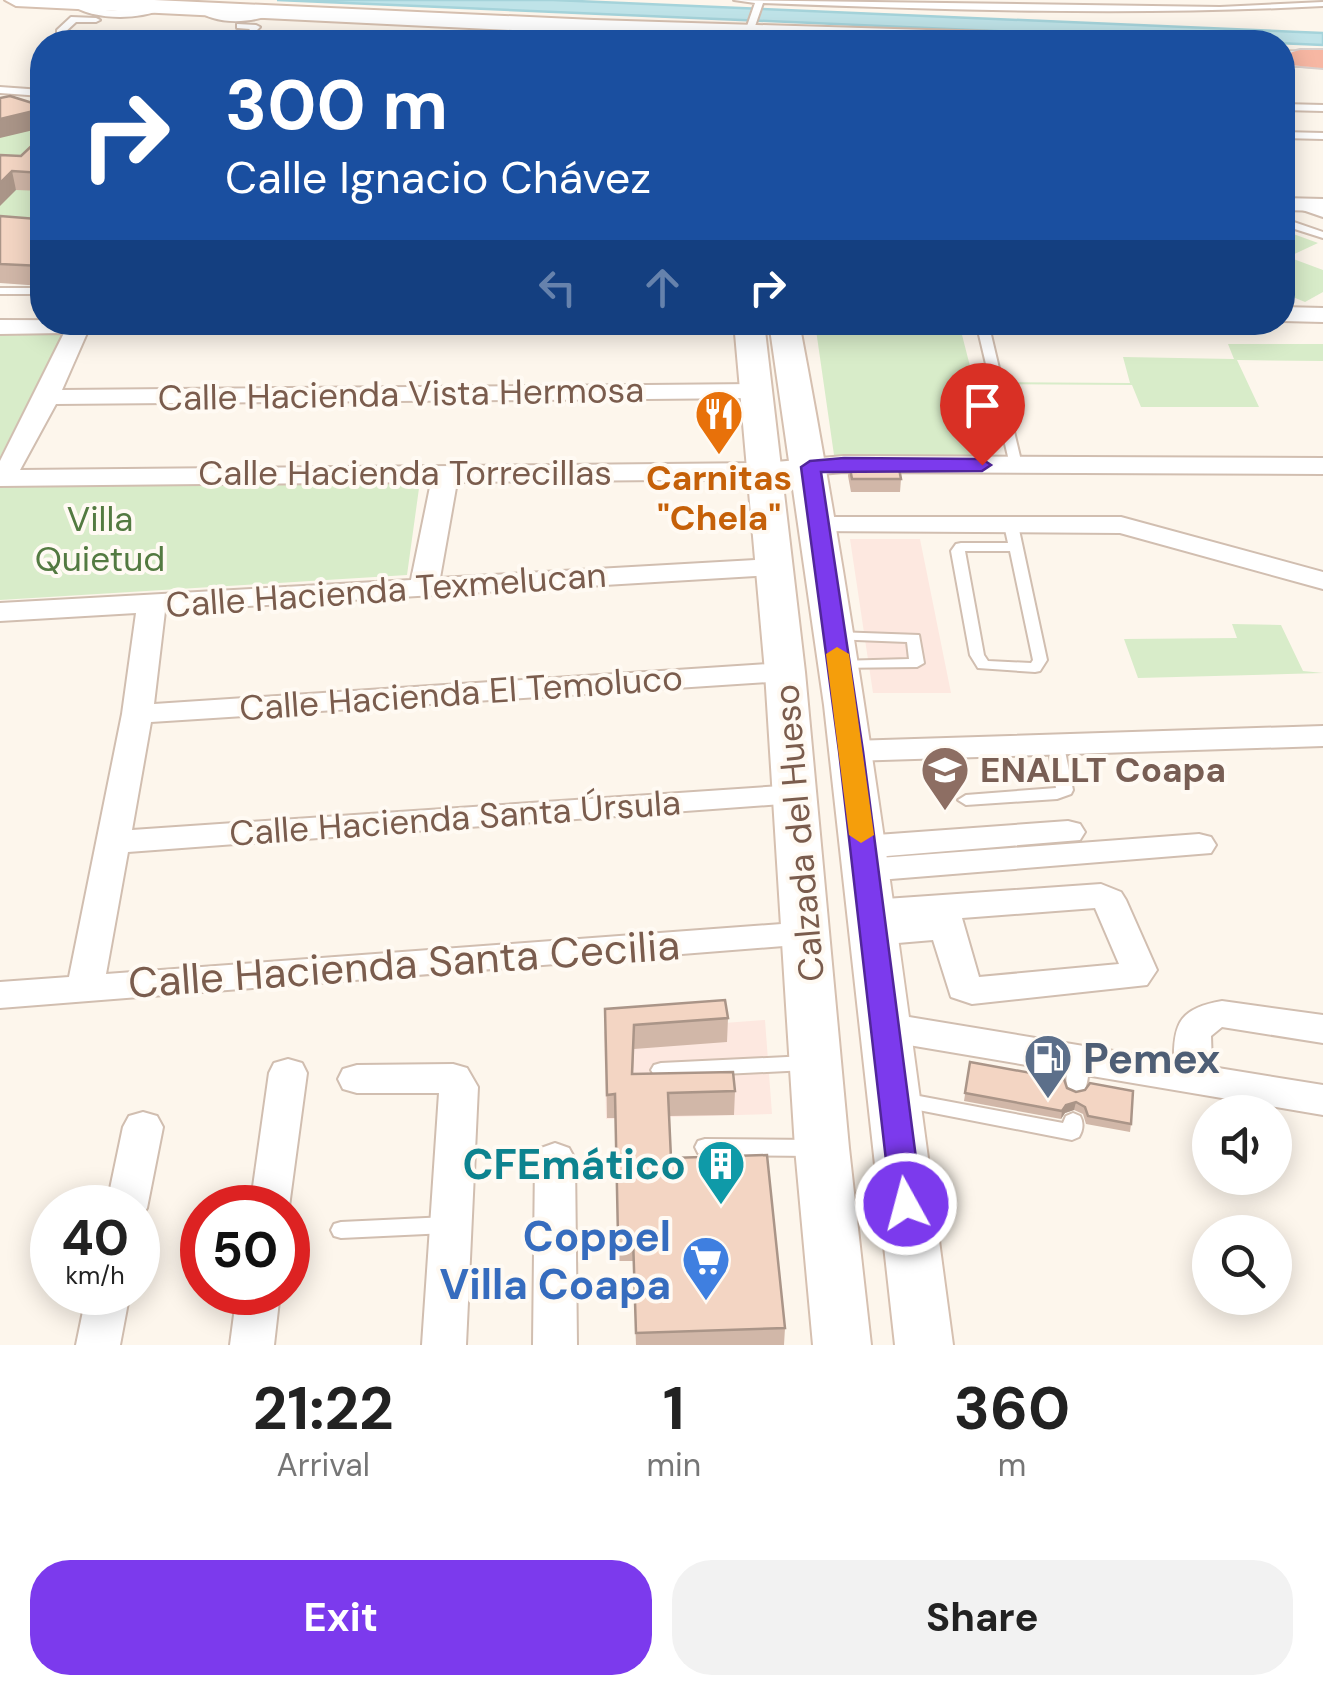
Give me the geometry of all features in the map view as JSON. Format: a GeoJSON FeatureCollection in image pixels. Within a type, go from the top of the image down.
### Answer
{"type":"FeatureCollection","features":[{"type":"Feature","properties":{"kind":"main road"},"geometry":{"type":"LineString","coordinates":[[16,0],[276,12],[522,30]]}},
{"type":"Feature","properties":{"kind":"main road"},"geometry":{"type":"LineString","coordinates":[[672,30],[813,30]]}},
{"type":"Feature","properties":{"kind":"main road","name":"Calzada del Hueso"},"geometry":{"type":"LineString","coordinates":[[750,335],[785,672],[822,1148],[842,1345]]}},
{"type":"Feature","properties":{"kind":"main road","name":"Calzada del Hueso"},"geometry":{"type":"LineString","coordinates":[[786,335],[810,467],[851,751],[924,1345]]}},
{"type":"Feature","properties":{"kind":"street"},"geometry":{"type":"LineString","coordinates":[[1295,209],[1323,205]]}},
{"type":"Feature","properties":{"kind":"street"},"geometry":{"type":"LineString","coordinates":[[1295,314],[1323,315]]}},
{"type":"Feature","properties":{"kind":"street"},"geometry":{"type":"LineString","coordinates":[[0,327],[30,327]]}},
{"type":"Feature","properties":{"kind":"street"},"geometry":{"type":"LineString","coordinates":[[2,478],[75,335]]}},
{"type":"Feature","properties":{"kind":"street","name":"Calle Hacienda Vista Hermosa"},"geometry":{"type":"LineString","coordinates":[[46,398],[756,391]]}},
{"type":"Feature","properties":{"kind":"street","name":"Calle Hacienda Torrecillas"},"geometry":{"type":"LineString","coordinates":[[2,478],[764,471],[844,464],[1323,466]]}},
{"type":"Feature","properties":{"kind":"street"},"geometry":{"type":"LineString","coordinates":[[424,588],[446,472]]}},
{"type":"Feature","properties":{"kind":"street"},"geometry":{"type":"LineString","coordinates":[[818,525],[1013,536],[1121,524],[1323,581]]}},
{"type":"Feature","properties":{"kind":"street","name":"Calle Hacienda Texmelucan"},"geometry":{"type":"LineString","coordinates":[[0,612],[772,567]]}},
{"type":"Feature","properties":{"kind":"street"},"geometry":{"type":"LineString","coordinates":[[85,988],[137,714],[151,605]]}},
{"type":"Feature","properties":{"kind":"street","name":"Calle Hacienda El Temoluco"},"geometry":{"type":"LineString","coordinates":[[137,714],[785,672]]}},
{"type":"Feature","properties":{"kind":"street"},"geometry":{"type":"LineString","coordinates":[[851,751],[1323,736]]}},
{"type":"Feature","properties":{"kind":"street","name":"Calle Hacienda Santa Úrsula"},"geometry":{"type":"LineString","coordinates":[[114,842],[796,795]]}},
{"type":"Feature","properties":{"kind":"street"},"geometry":{"type":"LineString","coordinates":[[868,891],[1068,832]]}},
{"type":"Feature","properties":{"kind":"street"},"geometry":{"type":"LineString","coordinates":[[868,891],[1199,846]]}},
{"type":"Feature","properties":{"kind":"street"},"geometry":{"type":"LineString","coordinates":[[868,891],[944,917],[1101,896],[1109,900],[1139,970],[1134,976],[972,991],[964,988],[944,917]]}},
{"type":"Feature","properties":{"kind":"street","name":"Calle Hacienda Santa Cecilia"},"geometry":{"type":"LineString","coordinates":[[0,995],[808,934]]}},
{"type":"Feature","properties":{"kind":"street"},"geometry":{"type":"LineString","coordinates":[[1193,1079],[1192,1033],[1206,1017],[1232,1015],[1323,1029]]}},
{"type":"Feature","properties":{"kind":"street"},"geometry":{"type":"LineString","coordinates":[[886,1027],[1078,1074],[1193,1079],[1323,1100]]}},
{"type":"Feature","properties":{"kind":"street"},"geometry":{"type":"LineString","coordinates":[[273,1185],[288,1072]]}},
{"type":"Feature","properties":{"kind":"street"},"geometry":{"type":"LineString","coordinates":[[357,1079],[453,1078],[459,1087],[444,1345]]}},
{"type":"Feature","properties":{"kind":"street"},"geometry":{"type":"LineString","coordinates":[[131,1185],[143,1127]]}},
{"type":"Feature","properties":{"kind":"street"},"geometry":{"type":"LineString","coordinates":[[555,1345],[556,1159]]}},
{"type":"Feature","properties":{"kind":"street"},"geometry":{"type":"LineString","coordinates":[[98,1345],[104,1315]]}},
{"type":"Feature","properties":{"kind":"street"},"geometry":{"type":"LineString","coordinates":[[252,1345],[256,1315]]}},
{"type":"Feature","properties":{"kind":"lane"},"geometry":{"type":"LineString","coordinates":[[738,0],[744,27],[935,8],[1220,9],[1323,4]]}},
{"type":"Feature","properties":{"kind":"lane"},"geometry":{"type":"LineString","coordinates":[[72,3],[82,10],[111,12],[140,13],[172,7]]}},
{"type":"Feature","properties":{"kind":"lane"},"geometry":{"type":"LineString","coordinates":[[199,8],[210,17],[276,12]]}},
{"type":"Feature","properties":{"kind":"lane"},"geometry":{"type":"LineString","coordinates":[[102,20],[111,12]]}},
{"type":"Feature","properties":{"kind":"lane"},"geometry":{"type":"LineString","coordinates":[[228,17],[221,26],[256,27],[253,30]]}},
{"type":"Feature","properties":{"kind":"lane"},"geometry":{"type":"LineString","coordinates":[[62,30],[74,19],[132,21]]}},
{"type":"Feature","properties":{"kind":"lane"},"geometry":{"type":"LineString","coordinates":[[0,90],[30,91]]}},
{"type":"Feature","properties":{"kind":"lane"},"geometry":{"type":"LineString","coordinates":[[1295,107],[1323,108]]}},
{"type":"Feature","properties":{"kind":"lane"},"geometry":{"type":"LineString","coordinates":[[1295,135],[1323,136]]}},
{"type":"Feature","properties":{"kind":"lane"},"geometry":{"type":"LineString","coordinates":[[1295,211],[1323,214]]}},
{"type":"Feature","properties":{"kind":"lane"},"geometry":{"type":"LineString","coordinates":[[1295,216],[1323,235]]}},
{"type":"Feature","properties":{"kind":"lane"},"geometry":{"type":"LineString","coordinates":[[0,291],[30,291]]}},
{"type":"Feature","properties":{"kind":"lane"},"geometry":{"type":"LineString","coordinates":[[985,335],[1016,465]]}},
{"type":"Feature","properties":{"kind":"lane"},"geometry":{"type":"LineString","coordinates":[[1013,536],[1040,660],[1035,668],[983,664],[977,655],[958,551],[961,546],[1013,536]]}},
{"type":"Feature","properties":{"kind":"lane"},"geometry":{"type":"LineString","coordinates":[[966,800],[1057,794],[1065,790],[1056,746]]}},
{"type":"Feature","properties":{"kind":"lane"},"geometry":{"type":"LineString","coordinates":[[662,1070],[817,1062]]}},
{"type":"Feature","properties":{"kind":"lane"},"geometry":{"type":"LineString","coordinates":[[894,1099],[1072,1132],[1073,1122]]}},
{"type":"Feature","properties":{"kind":"lane"},"geometry":{"type":"LineString","coordinates":[[705,1147],[822,1148]]}},
{"type":"Feature","properties":{"kind":"lane"},"geometry":{"type":"LineString","coordinates":[[341,1230],[450,1225]]}},
{"type":"Feature","properties":{"kind":"shaded area"},"geometry":{"type":"Polygon","coordinates":[[[850,539],[920,539],[951,693],[873,693],[850,539]]]}},
{"type":"Feature","properties":{"kind":"shaded area"},"geometry":{"type":"Polygon","coordinates":[[[765,1020],[772,1114],[606,1119],[604,1032],[765,1020]]]}},
{"type":"Feature","properties":{"kind":"green space"},"geometry":{"type":"Polygon","coordinates":[[[0,111],[30,112],[30,242],[0,242],[0,111]]]}},
{"type":"Feature","properties":{"kind":"green space"},"geometry":{"type":"Polygon","coordinates":[[[1295,235],[1318,243],[1295,254],[1295,235]]]}},
{"type":"Feature","properties":{"kind":"green space"},"geometry":{"type":"Polygon","coordinates":[[[1295,260],[1323,270],[1323,292],[1305,302],[1295,298],[1295,260]]]}},
{"type":"Feature","properties":{"kind":"green space","name":"Villa Quietud"},"geometry":{"type":"Polygon","coordinates":[[[0,335],[62,335],[0,457],[0,335]]]}},
{"type":"Feature","properties":{"kind":"green space"},"geometry":{"type":"Polygon","coordinates":[[[817,335],[962,335],[974,382],[1130,383],[1123,357],[1234,359],[1228,344],[1323,344],[1323,361],[1237,360],[1259,407],[1141,407],[1132,385],[975,384],[992,456],[834,455],[817,335]]]}},
{"type":"Feature","properties":{"kind":"green space","name":"Villa Quietud"},"geometry":{"type":"Polygon","coordinates":[[[420,481],[407,575],[0,600],[0,486],[420,481]]]}},
{"type":"Feature","properties":{"kind":"green space"},"geometry":{"type":"Polygon","coordinates":[[[1232,624],[1281,625],[1303,671],[1323,673],[1138,678],[1124,639],[1237,638],[1232,624]]]}},
{"type":"Feature","properties":{"kind":"water"},"geometry":{"type":"Polygon","coordinates":[[[277,0],[553,0],[1253,30],[974,30],[277,0]]]}},
{"type":"Feature","properties":{"kind":"water"},"geometry":{"type":"Polygon","coordinates":[[[1295,32],[1323,33],[1323,45],[1295,44],[1295,32]]]}},
{"type":"Feature","properties":{"kind":"building"},"geometry":{"type":"Polygon","coordinates":[[[10,96],[30,102],[30,112],[0,119],[0,98],[10,96]]]}},
{"type":"Feature","properties":{"kind":"building"},"geometry":{"type":"Polygon","coordinates":[[[30,147],[30,172],[12,171],[0,183],[0,155],[21,156],[30,147]]]}},
{"type":"Feature","properties":{"kind":"building"},"geometry":{"type":"Polygon","coordinates":[[[0,216],[30,218],[30,265],[0,264],[0,216]]]}},
{"type":"Feature","properties":{"kind":"building"},"geometry":{"type":"Polygon","coordinates":[[[849,463],[898,463],[901,479],[852,479],[849,463]]]}},
{"type":"Feature","properties":{"kind":"building"},"geometry":{"type":"Polygon","coordinates":[[[725,1000],[728,1018],[634,1025],[632,1074],[733,1072],[735,1091],[668,1093],[671,1158],[767,1155],[785,1328],[636,1333],[633,1237],[618,1237],[615,1094],[607,1095],[605,1009],[725,1000]]]}},
{"type":"Feature","properties":{"kind":"building","name":"Pemex"},"geometry":{"type":"Polygon","coordinates":[[[970,1062],[1064,1079],[1067,1088],[1076,1092],[1085,1090],[1090,1083],[1133,1091],[1131,1124],[1088,1116],[1085,1107],[1076,1102],[1062,1111],[965,1093],[970,1062]]]}},
{"type":"Feature","properties":{"kind":"slow traffic"},"geometry":{"type":"LineString","coordinates":[[837,654],[861,835]]}},
{"type":"Feature","properties":{"kind":"place","name":"Carnitas \"Chela\""},"geometry":{"type":"Point","coordinates":[719,456]}},
{"type":"Feature","properties":{"kind":"place","name":"ENALLT Coapa"},"geometry":{"type":"Point","coordinates":[945,812]}},
{"type":"Feature","properties":{"kind":"place","name":"Pemex"},"geometry":{"type":"Point","coordinates":[1048,1100]}},
{"type":"Feature","properties":{"kind":"place","name":"CFEmático"},"geometry":{"type":"Point","coordinates":[721,1206]}},
{"type":"Feature","properties":{"kind":"place","name":"Coppel Villa Coapa"},"geometry":{"type":"Point","coordinates":[706,1302]}},
{"type":"Feature","properties":{"kind":"route"},"geometry":{"type":"LineString","coordinates":[[906,1204],[851,751],[810,467],[982,465]]}}]}
